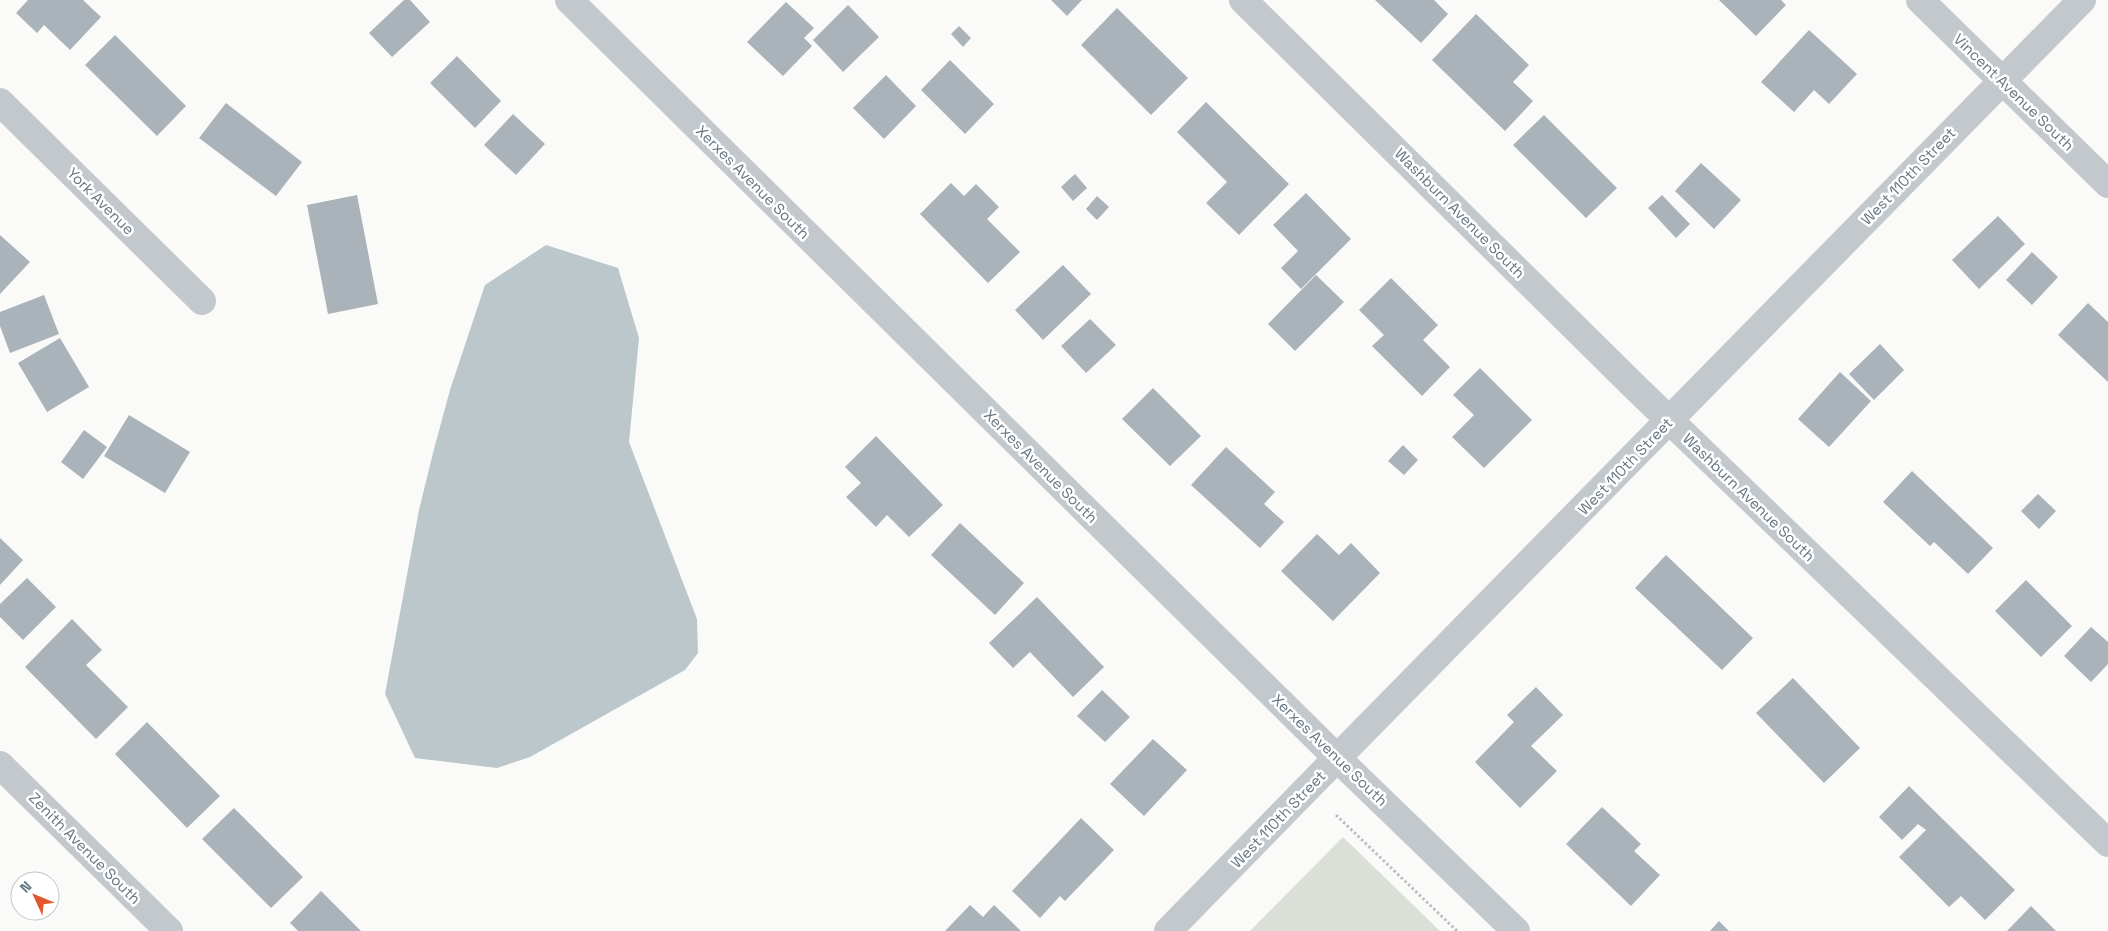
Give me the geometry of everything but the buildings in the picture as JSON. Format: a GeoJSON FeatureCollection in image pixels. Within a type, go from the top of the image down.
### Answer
{"type":"FeatureCollection","features":[{"type":"Feature","properties":{"kind":"street","name":"Xerxes Avenue South"},"geometry":{"type":"LineString","coordinates":[[569,0],[1337,758],[1516,931]]}},
{"type":"Feature","properties":{"kind":"street","name":"Washburn Avenue South"},"geometry":{"type":"LineString","coordinates":[[1244,0],[1670,420],[2108,843]]}},
{"type":"Feature","properties":{"kind":"street","name":"Vincent Avenue South"},"geometry":{"type":"LineString","coordinates":[[1920,0],[2108,184]]}},
{"type":"Feature","properties":{"kind":"street","name":"West 110th Street"},"geometry":{"type":"LineString","coordinates":[[1168,931],[2082,0]]}},
{"type":"Feature","properties":{"kind":"street","name":"York Avenue"},"geometry":{"type":"LineString","coordinates":[[0,102],[202,300]]}},
{"type":"Feature","properties":{"kind":"street","name":"Zenith Avenue South"},"geometry":{"type":"LineString","coordinates":[[0,764],[169,931]]}},
{"type":"Feature","properties":{"kind":"path"},"geometry":{"type":"LineString","coordinates":[[1336,815],[1457,931]]}},
{"type":"Feature","properties":{"kind":"shaded area"},"geometry":{"type":"Polygon","coordinates":[[[546,245],[618,268],[639,338],[629,442],[697,619],[698,653],[685,670],[530,757],[497,768],[415,758],[385,694],[419,510],[434,449],[450,390],[485,285],[546,245]]]}},
{"type":"Feature","properties":{"kind":"shaded area"},"geometry":{"type":"Polygon","coordinates":[[[1343,837],[1440,931],[1250,931],[1343,837]]]}}]}
